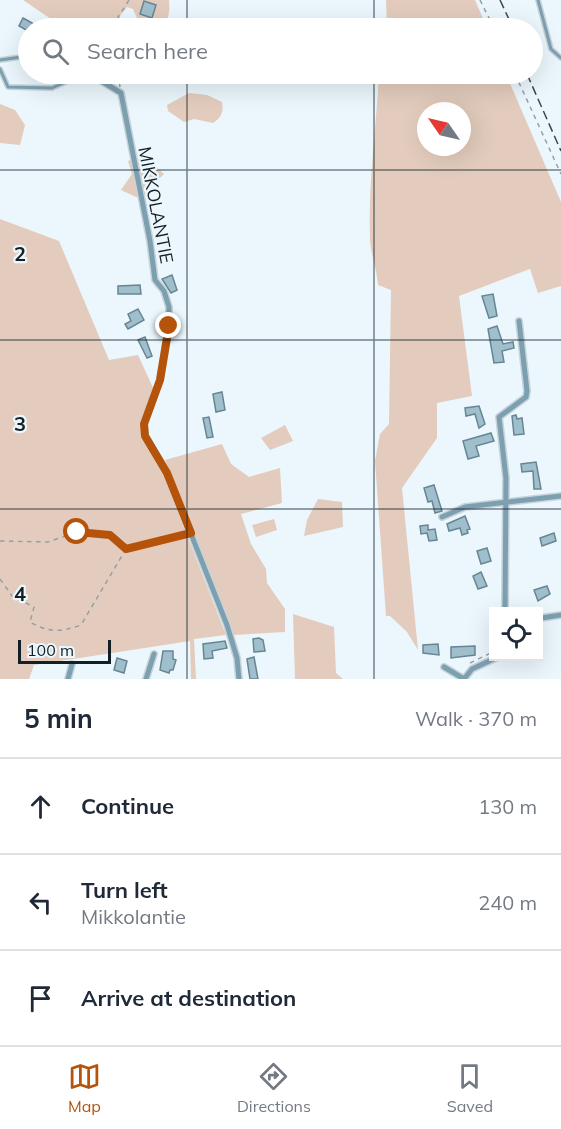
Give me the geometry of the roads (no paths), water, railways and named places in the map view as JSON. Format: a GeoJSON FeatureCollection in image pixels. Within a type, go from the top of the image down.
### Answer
{"type":"FeatureCollection","features":[{"type":"Feature","properties":{"kind":"street","name":"MIKKOLANTIE"},"geometry":{"type":"LineString","coordinates":[[106,84],[121,93],[150,241],[155,280],[164,291],[169,307],[169,326],[161,372],[144,424],[145,436],[167,473],[228,625],[237,658],[239,679]]}},
{"type":"Feature","properties":{"kind":"street"},"geometry":{"type":"LineString","coordinates":[[505,607],[506,478],[499,417],[526,397],[519,321]]}},
{"type":"Feature","properties":{"kind":"street"},"geometry":{"type":"LineString","coordinates":[[442,517],[465,507],[527,498],[561,496]]}},
{"type":"Feature","properties":{"kind":"street"},"geometry":{"type":"LineString","coordinates":[[543,618],[561,615]]}},
{"type":"Feature","properties":{"kind":"street"},"geometry":{"type":"LineString","coordinates":[[146,679],[154,654]]}},
{"type":"Feature","properties":{"kind":"street"},"geometry":{"type":"LineString","coordinates":[[444,667],[464,679],[471,669],[490,661]]}},
{"type":"Feature","properties":{"kind":"street"},"geometry":{"type":"LineString","coordinates":[[68,679],[72,664]]}},
{"type":"Feature","properties":{"kind":"lane"},"geometry":{"type":"LineString","coordinates":[[538,0],[543,18]]}},
{"type":"Feature","properties":{"kind":"lane"},"geometry":{"type":"LineString","coordinates":[[543,19],[551,49],[561,58]]}},
{"type":"Feature","properties":{"kind":"lane"},"geometry":{"type":"LineString","coordinates":[[0,60],[18,57]]}},
{"type":"Feature","properties":{"kind":"lane"},"geometry":{"type":"LineString","coordinates":[[0,69],[8,87],[39,89],[52,88],[61,84]]}},
{"type":"Feature","properties":{"kind":"railway"},"geometry":{"type":"LineString","coordinates":[[500,0],[508,18]]}},
{"type":"Feature","properties":{"kind":"railway"},"geometry":{"type":"LineString","coordinates":[[531,84],[561,151]]}}]}
